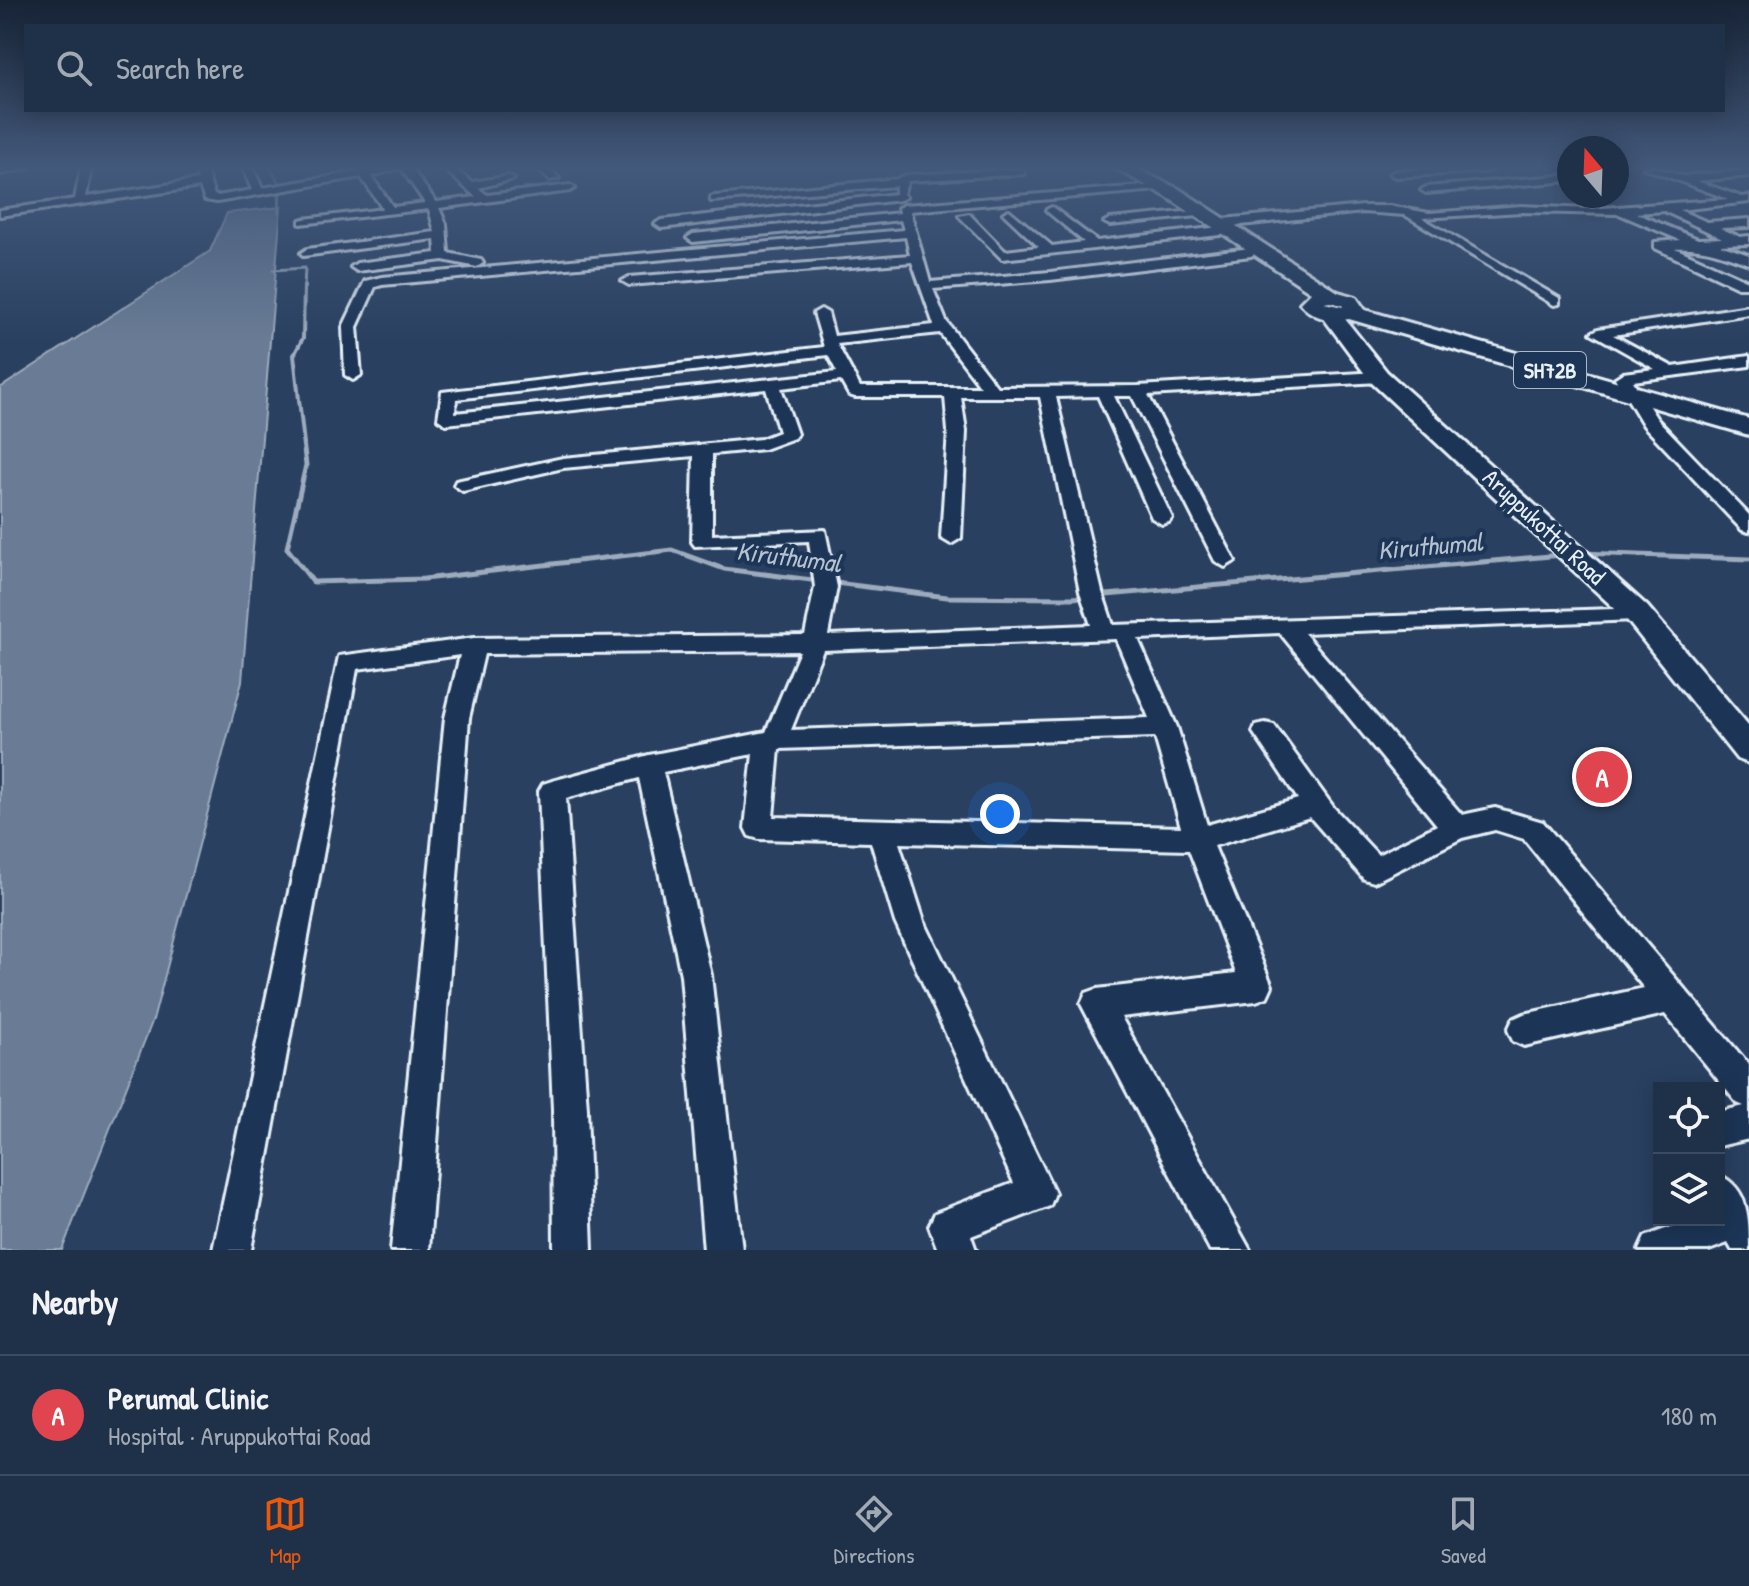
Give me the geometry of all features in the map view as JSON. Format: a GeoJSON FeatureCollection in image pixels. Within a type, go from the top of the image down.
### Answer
{"type":"FeatureCollection","features":[{"type":"Feature","properties":{"kind":"main road","name":"Aruppukottai Road"},"geometry":{"type":"LineString","coordinates":[[1221,227],[1251,252],[1337,308]]}},
{"type":"Feature","properties":{"kind":"main road","name":"Aruppukottai Road"},"geometry":{"type":"LineString","coordinates":[[1221,227],[1283,264],[1337,308],[1379,377],[1637,613],[1749,750]]}},
{"type":"Feature","properties":{"kind":"main road"},"geometry":{"type":"LineString","coordinates":[[1283,264],[1432,325]]}},
{"type":"Feature","properties":{"kind":"main road","name":"SH72B"},"geometry":{"type":"LineString","coordinates":[[1337,308],[1628,386],[1749,414]]}},
{"type":"Feature","properties":{"kind":"main road","name":"SH72B"},"geometry":{"type":"LineString","coordinates":[[1337,308],[1432,325],[1749,427]]}},
{"type":"Feature","properties":{"kind":"street"},"geometry":{"type":"LineString","coordinates":[[439,226],[443,256]]}},
{"type":"Feature","properties":{"kind":"street"},"geometry":{"type":"LineString","coordinates":[[693,238],[753,226]]}},
{"type":"Feature","properties":{"kind":"street"},"geometry":{"type":"LineString","coordinates":[[909,226],[929,302],[944,328],[992,391]]}},
{"type":"Feature","properties":{"kind":"street"},"geometry":{"type":"LineString","coordinates":[[975,226],[1002,255],[1226,226]]}},
{"type":"Feature","properties":{"kind":"street"},"geometry":{"type":"LineString","coordinates":[[1023,226],[1049,250]]}},
{"type":"Feature","properties":{"kind":"street"},"geometry":{"type":"LineString","coordinates":[[1072,226],[1095,245]]}},
{"type":"Feature","properties":{"kind":"street"},"geometry":{"type":"LineString","coordinates":[[1428,226],[1554,301]]}},
{"type":"Feature","properties":{"kind":"street"},"geometry":{"type":"LineString","coordinates":[[1658,226],[1749,260]]}},
{"type":"Feature","properties":{"kind":"street"},"geometry":{"type":"LineString","coordinates":[[1706,226],[1744,241]]}},
{"type":"Feature","properties":{"kind":"street"},"geometry":{"type":"LineString","coordinates":[[353,375],[350,327],[370,284],[407,277],[910,233]]}},
{"type":"Feature","properties":{"kind":"street"},"geometry":{"type":"LineString","coordinates":[[307,253],[441,235]]}},
{"type":"Feature","properties":{"kind":"street"},"geometry":{"type":"LineString","coordinates":[[1743,284],[1659,245],[1744,241]]}},
{"type":"Feature","properties":{"kind":"street"},"geometry":{"type":"LineString","coordinates":[[925,286],[1050,276],[1251,252]]}},
{"type":"Feature","properties":{"kind":"street"},"geometry":{"type":"LineString","coordinates":[[357,267],[443,256],[473,260],[481,272]]}},
{"type":"Feature","properties":{"kind":"street"},"geometry":{"type":"LineString","coordinates":[[629,281],[917,258]]}},
{"type":"Feature","properties":{"kind":"street"},"geometry":{"type":"LineString","coordinates":[[1674,373],[1598,333],[1749,310]]}},
{"type":"Feature","properties":{"kind":"street"},"geometry":{"type":"LineString","coordinates":[[821,313],[830,345],[855,392],[1104,392],[1379,377]]}},
{"type":"Feature","properties":{"kind":"street"},"geometry":{"type":"LineString","coordinates":[[846,376],[446,419],[448,395],[944,328]]}},
{"type":"Feature","properties":{"kind":"street"},"geometry":{"type":"LineString","coordinates":[[1749,361],[1674,373],[1628,386],[1650,422],[1749,526]]}},
{"type":"Feature","properties":{"kind":"street"},"geometry":{"type":"LineString","coordinates":[[463,485],[563,463],[764,444],[788,434],[772,383]]}},
{"type":"Feature","properties":{"kind":"street"},"geometry":{"type":"LineString","coordinates":[[1138,391],[1225,561]]}},
{"type":"Feature","properties":{"kind":"street"},"geometry":{"type":"LineString","coordinates":[[1047,392],[1093,597],[1165,727],[1198,839],[1256,986],[1097,1004],[1231,1250]]}},
{"type":"Feature","properties":{"kind":"street"},"geometry":{"type":"LineString","coordinates":[[1104,392],[1162,518]]}},
{"type":"Feature","properties":{"kind":"street"},"geometry":{"type":"LineString","coordinates":[[951,538],[957,431],[953,393]]}},
{"type":"Feature","properties":{"kind":"street"},"geometry":{"type":"LineString","coordinates":[[704,450],[701,467],[702,542],[818,534],[826,581],[815,643],[771,740],[759,828],[1198,839],[1315,805]]}},
{"type":"Feature","properties":{"kind":"street"},"geometry":{"type":"LineString","coordinates":[[232,1250],[347,662],[474,646],[815,643],[1637,613]]}},
{"type":"Feature","properties":{"kind":"street"},"geometry":{"type":"LineString","coordinates":[[1285,625],[1456,828]]}},
{"type":"Feature","properties":{"kind":"street"},"geometry":{"type":"LineString","coordinates":[[410,1250],[457,718],[474,646]]}},
{"type":"Feature","properties":{"kind":"street"},"geometry":{"type":"LineString","coordinates":[[573,1250],[570,1109],[552,791],[649,765],[771,740],[1165,727]]}},
{"type":"Feature","properties":{"kind":"street"},"geometry":{"type":"LineString","coordinates":[[1265,732],[1315,805],[1374,870],[1456,828],[1495,819],[1533,830],[1749,1091]]}},
{"type":"Feature","properties":{"kind":"street"},"geometry":{"type":"LineString","coordinates":[[649,765],[696,975],[723,1250]]}},
{"type":"Feature","properties":{"kind":"street"},"geometry":{"type":"LineString","coordinates":[[881,830],[910,922],[1037,1193],[948,1226],[957,1250]]}},
{"type":"Feature","properties":{"kind":"street"},"geometry":{"type":"LineString","coordinates":[[1524,1030],[1671,997]]}},
{"type":"Feature","properties":{"kind":"street"},"geometry":{"type":"LineString","coordinates":[[1725,1128],[1749,1122]]}},
{"type":"Feature","properties":{"kind":"street"},"geometry":{"type":"LineString","coordinates":[[1658,1250],[1735,1219]]}},
{"type":"Feature","properties":{"kind":"water"},"geometry":{"type":"Polygon","coordinates":[[[221,226],[279,226],[242,681],[154,1017],[62,1250],[0,1250],[0,388],[210,251],[221,226]]]}},
{"type":"Feature","properties":{"kind":"waterway","name":"Kiruthumal"},"geometry":{"type":"LineString","coordinates":[[273,270],[305,268],[304,288]]}},
{"type":"Feature","properties":{"kind":"waterway","name":"Kiruthumal"},"geometry":{"type":"LineString","coordinates":[[304,286],[303,338],[294,355],[304,444]]}},
{"type":"Feature","properties":{"kind":"waterway","name":"Kiruthumal"},"geometry":{"type":"LineString","coordinates":[[303,442],[306,465],[287,548],[313,582],[424,579],[672,550],[724,569],[947,597],[1072,598],[1562,555]]}},
{"type":"Feature","properties":{"kind":"waterway","name":"Kiruthumal"},"geometry":{"type":"LineString","coordinates":[[1581,553],[1749,559]]}},
{"type":"Feature","properties":{"kind":"place","name":"Perumal Clinic"},"geometry":{"type":"Point","coordinates":[1602,777]}}]}
